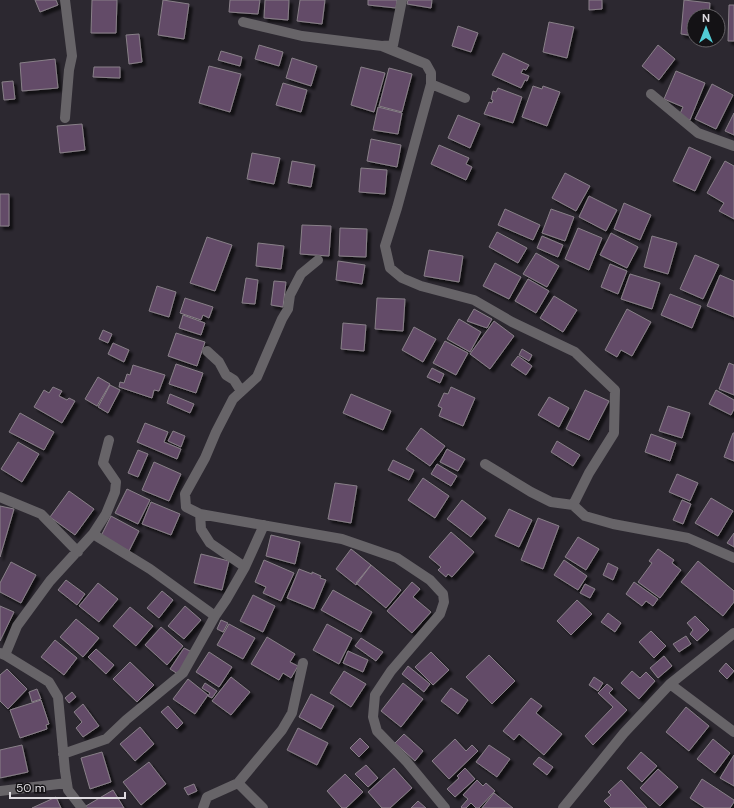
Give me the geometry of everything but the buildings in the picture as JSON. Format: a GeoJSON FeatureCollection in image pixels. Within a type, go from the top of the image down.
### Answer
{"type":"FeatureCollection","features":[{"type":"Feature","properties":{"kind":"street"},"geometry":{"type":"LineString","coordinates":[[64,0],[72,56],[69,70],[65,118]]}},
{"type":"Feature","properties":{"kind":"street"},"geometry":{"type":"LineString","coordinates":[[243,22],[302,36],[382,46],[393,45],[402,0]]}},
{"type":"Feature","properties":{"kind":"street"},"geometry":{"type":"LineString","coordinates":[[382,46],[426,64],[431,73],[431,84],[385,246],[390,268],[402,278],[421,286],[474,300],[512,322],[574,352],[615,390],[614,433],[573,505]]}},
{"type":"Feature","properties":{"kind":"street"},"geometry":{"type":"LineString","coordinates":[[431,84],[465,98]]}},
{"type":"Feature","properties":{"kind":"street"},"geometry":{"type":"LineString","coordinates":[[651,94],[698,133],[734,146]]}},
{"type":"Feature","properties":{"kind":"street"},"geometry":{"type":"LineString","coordinates":[[318,260],[301,274],[290,295],[288,309],[282,319],[258,378],[233,399],[216,432],[206,458],[185,494],[186,506],[200,514],[342,539],[398,558],[430,580],[443,594],[444,602],[440,614],[391,671],[375,695],[373,717],[377,731],[407,762],[445,808]]}},
{"type":"Feature","properties":{"kind":"street"},"geometry":{"type":"LineString","coordinates":[[207,350],[219,362],[226,375],[234,380],[242,391]]}},
{"type":"Feature","properties":{"kind":"street"},"geometry":{"type":"LineString","coordinates":[[82,808],[68,790],[58,697],[49,682],[3,654],[17,626],[50,582],[93,534],[106,514],[115,492],[116,482],[103,463],[109,440]]}},
{"type":"Feature","properties":{"kind":"street"},"geometry":{"type":"LineString","coordinates":[[486,464],[531,492],[551,502],[573,505],[585,516],[613,524],[688,538],[734,558]]}},
{"type":"Feature","properties":{"kind":"street"},"geometry":{"type":"LineString","coordinates":[[0,497],[41,514],[78,552]]}},
{"type":"Feature","properties":{"kind":"street"},"geometry":{"type":"LineString","coordinates":[[200,514],[201,529],[210,543],[245,568]]}},
{"type":"Feature","properties":{"kind":"street"},"geometry":{"type":"LineString","coordinates":[[63,754],[106,739],[126,720],[183,673],[215,616],[245,568],[264,525]]}},
{"type":"Feature","properties":{"kind":"street"},"geometry":{"type":"LineString","coordinates":[[93,534],[150,569],[215,616]]}},
{"type":"Feature","properties":{"kind":"street"},"geometry":{"type":"LineString","coordinates":[[563,808],[624,733],[670,684],[734,632]]}},
{"type":"Feature","properties":{"kind":"street"},"geometry":{"type":"LineString","coordinates":[[203,808],[207,797],[238,783],[282,730],[292,713],[303,662]]}},
{"type":"Feature","properties":{"kind":"street"},"geometry":{"type":"LineString","coordinates":[[670,684],[734,732]]}},
{"type":"Feature","properties":{"kind":"street"},"geometry":{"type":"LineString","coordinates":[[0,791],[67,783]]}},
{"type":"Feature","properties":{"kind":"street"},"geometry":{"type":"LineString","coordinates":[[238,783],[263,808]]}}]}
